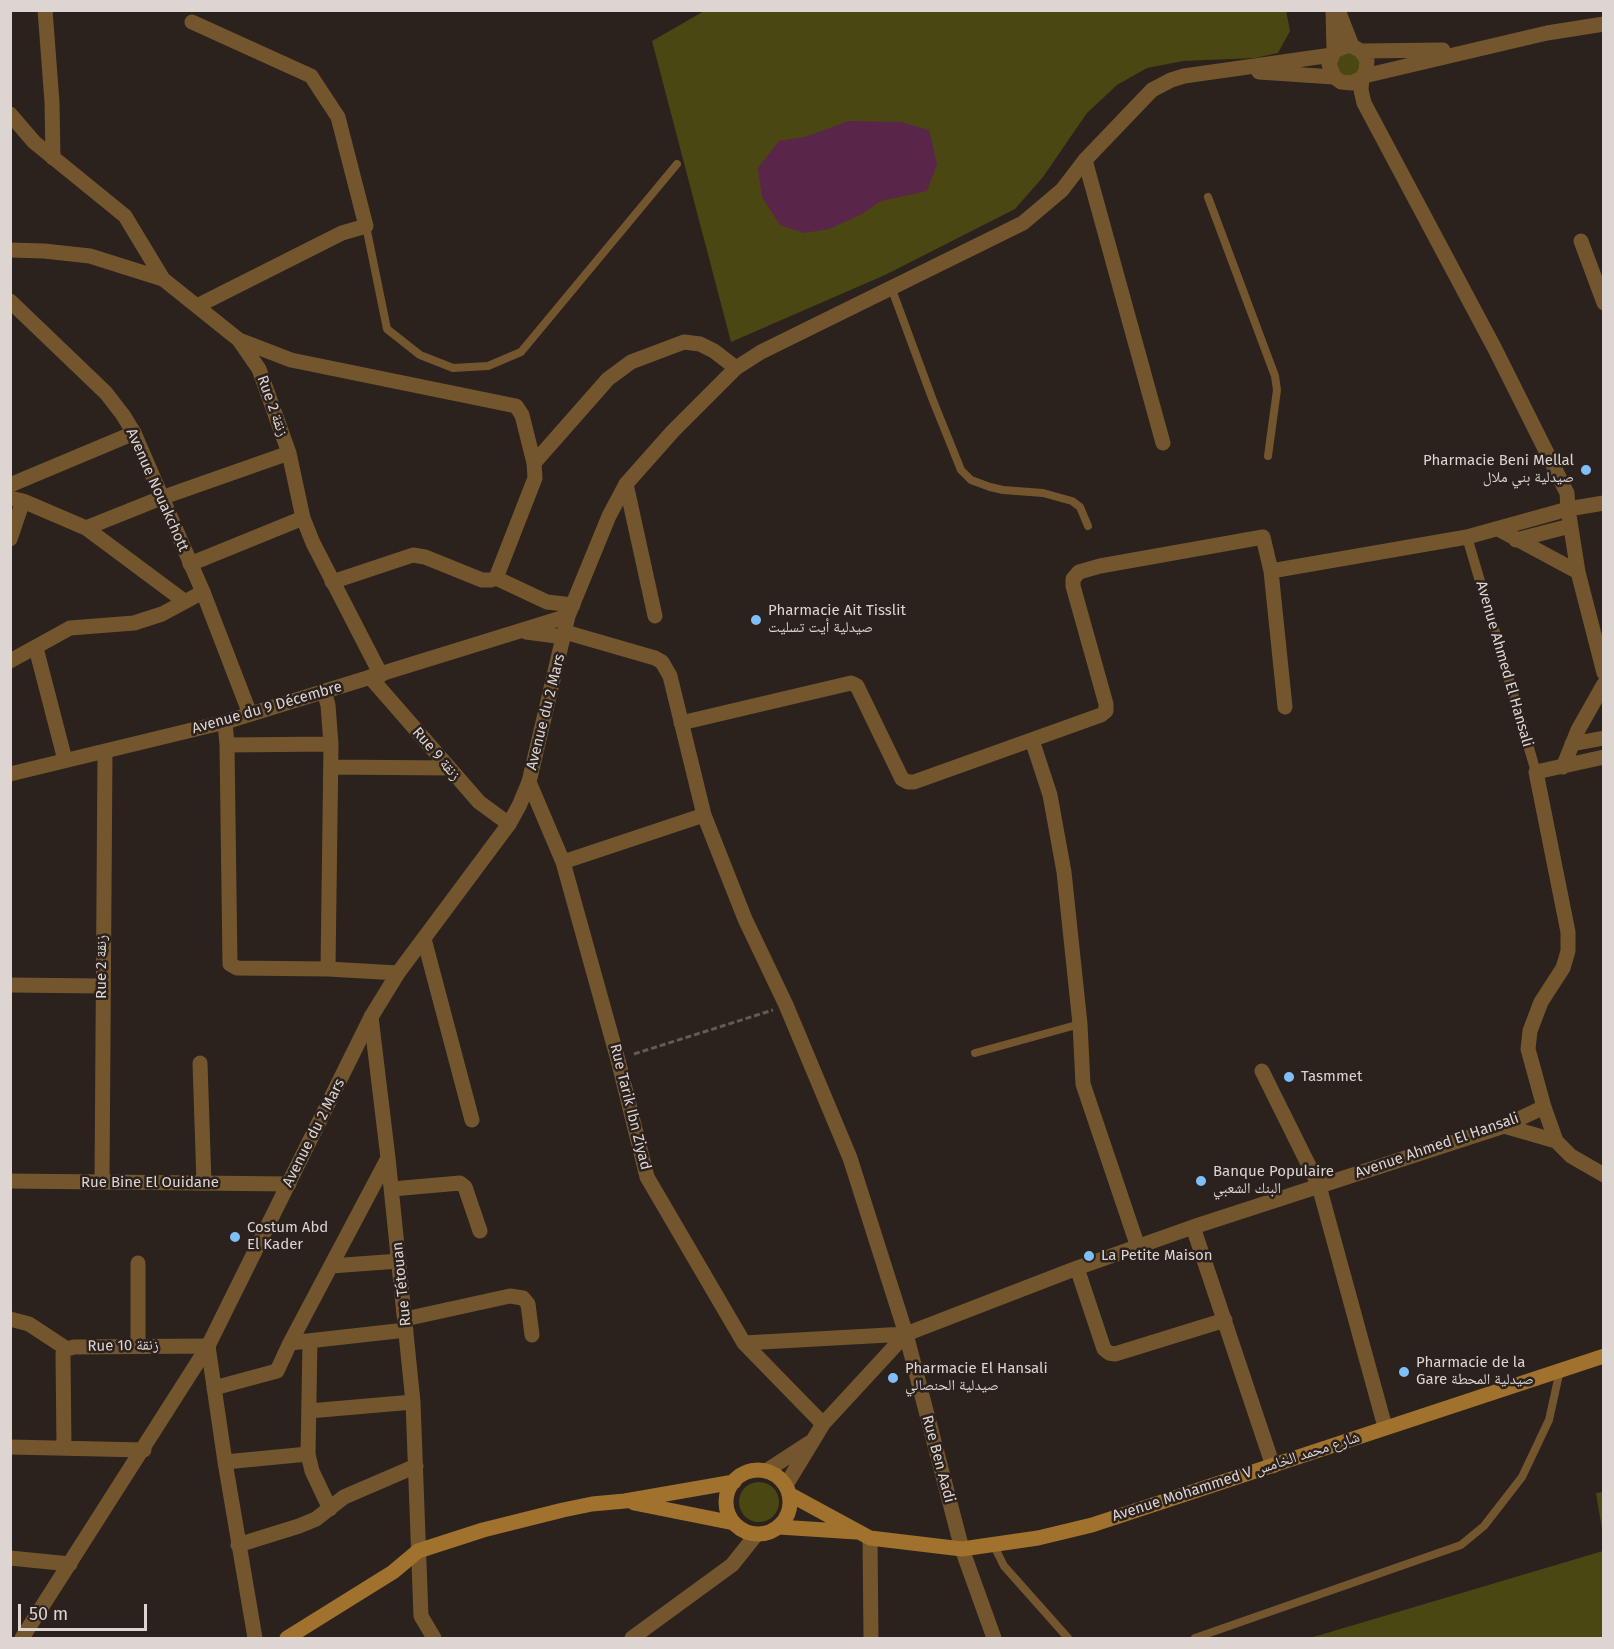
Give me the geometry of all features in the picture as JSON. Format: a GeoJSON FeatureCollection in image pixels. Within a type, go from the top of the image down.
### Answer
{"type":"FeatureCollection","features":[{"type":"Feature","properties":{"kind":"main road","name":"Avenue Mohammed V شارع محمد الخامس"},"geometry":{"type":"LineString","coordinates":[[779,1527],[866,1535],[962,1549],[1038,1538],[1092,1525],[1604,1356]]}},
{"type":"Feature","properties":{"kind":"main road"},"geometry":{"type":"LineString","coordinates":[[788,1490],[789,1512],[779,1527],[770,1532],[756,1535],[741,1530],[734,1523],[727,1507],[726,1498],[734,1482],[743,1474],[754,1470],[766,1471],[777,1476],[788,1490],[866,1535]]}},
{"type":"Feature","properties":{"kind":"main road"},"geometry":{"type":"LineString","coordinates":[[287,1638],[393,1572],[418,1551],[522,1519],[592,1504],[625,1501],[734,1482]]}},
{"type":"Feature","properties":{"kind":"main road"},"geometry":{"type":"LineString","coordinates":[[625,1501],[734,1523]]}},
{"type":"Feature","properties":{"kind":"street"},"geometry":{"type":"LineString","coordinates":[[45,10],[52,102],[53,158]]}},
{"type":"Feature","properties":{"kind":"street"},"geometry":{"type":"LineString","coordinates":[[1333,10],[1333,53],[1329,64],[1340,80],[1364,103]]}},
{"type":"Feature","properties":{"kind":"street"},"geometry":{"type":"LineString","coordinates":[[1338,10],[1367,66],[1361,90],[1364,103],[1495,349],[1566,493],[1578,572],[1604,673]]}},
{"type":"Feature","properties":{"kind":"street"},"geometry":{"type":"LineString","coordinates":[[192,22],[311,76],[338,117],[366,226],[342,233],[197,306]]}},
{"type":"Feature","properties":{"kind":"street"},"geometry":{"type":"LineString","coordinates":[[1235,70],[1357,81],[1363,77],[1470,50],[1547,33],[1604,24]]}},
{"type":"Feature","properties":{"kind":"street"},"geometry":{"type":"LineString","coordinates":[[1235,70],[1333,53],[1346,46],[1470,50]]}},
{"type":"Feature","properties":{"kind":"street","name":"Avenue du 2 Mars"},"geometry":{"type":"LineString","coordinates":[[22,1638],[144,1450],[208,1346],[371,1017],[398,973],[509,824],[529,782],[571,611],[609,516],[626,484],[673,431],[736,369],[761,352],[1023,223],[1062,190],[1085,160],[1152,90],[1184,76],[1235,70]]}},
{"type":"Feature","properties":{"kind":"street"},"geometry":{"type":"LineString","coordinates":[[10,114],[34,142],[124,216],[164,279]]}},
{"type":"Feature","properties":{"kind":"street"},"geometry":{"type":"LineString","coordinates":[[1085,160],[1163,443]]}},
{"type":"Feature","properties":{"kind":"street"},"geometry":{"type":"LineString","coordinates":[[1581,241],[1604,303]]}},
{"type":"Feature","properties":{"kind":"street","name":"Rue 2 زنقة"},"geometry":{"type":"LineString","coordinates":[[10,250],[90,256],[164,279],[239,340],[258,369],[289,453],[303,519],[375,676]]}},
{"type":"Feature","properties":{"kind":"street","name":"Avenue Nouakchott"},"geometry":{"type":"LineString","coordinates":[[10,300],[106,393],[134,433],[203,592],[250,714]]}},
{"type":"Feature","properties":{"kind":"street"},"geometry":{"type":"LineString","coordinates":[[239,340],[291,360],[516,406],[522,414],[534,463],[535,478],[496,578]]}},
{"type":"Feature","properties":{"kind":"street"},"geometry":{"type":"LineString","coordinates":[[534,463],[608,379],[631,362],[684,342],[700,344],[714,351],[736,369]]}},
{"type":"Feature","properties":{"kind":"street"},"geometry":{"type":"LineString","coordinates":[[10,485],[134,433]]}},
{"type":"Feature","properties":{"kind":"street"},"geometry":{"type":"LineString","coordinates":[[86,528],[161,498],[289,453]]}},
{"type":"Feature","properties":{"kind":"street"},"geometry":{"type":"LineString","coordinates":[[626,484],[656,616]]}},
{"type":"Feature","properties":{"kind":"street"},"geometry":{"type":"LineString","coordinates":[[10,539],[17,500],[86,528],[184,601]]}},
{"type":"Feature","properties":{"kind":"street"},"geometry":{"type":"LineString","coordinates":[[1271,571],[1467,537],[1568,509],[1604,503]]}},
{"type":"Feature","properties":{"kind":"street"},"geometry":{"type":"LineString","coordinates":[[190,564],[303,519]]}},
{"type":"Feature","properties":{"kind":"street"},"geometry":{"type":"LineString","coordinates":[[1516,540],[1570,526]]}},
{"type":"Feature","properties":{"kind":"street"},"geometry":{"type":"LineString","coordinates":[[1498,529],[1578,572]]}},
{"type":"Feature","properties":{"kind":"street"},"geometry":{"type":"LineString","coordinates":[[681,723],[851,683],[857,686],[902,778],[914,783],[1101,715],[1106,711],[1073,586],[1073,579],[1079,572],[1100,566],[1263,537],[1271,571],[1285,707]]}},
{"type":"Feature","properties":{"kind":"street","name":"Avenue Ahmed El Hansali"},"geometry":{"type":"LineString","coordinates":[[788,1490],[823,1424],[906,1334],[1077,1268],[1193,1227],[1504,1126],[1544,1107],[1528,1049],[1530,1031],[1541,1002],[1563,968],[1568,951],[1568,932],[1536,772],[1467,537]]}},
{"type":"Feature","properties":{"kind":"street"},"geometry":{"type":"LineString","coordinates":[[332,582],[412,555],[425,557],[482,580],[496,578],[571,611]]}},
{"type":"Feature","properties":{"kind":"street"},"geometry":{"type":"LineString","coordinates":[[10,661],[70,628],[134,623],[162,614],[203,592]]}},
{"type":"Feature","properties":{"kind":"street","name":"Avenue du 9 Décembre"},"geometry":{"type":"LineString","coordinates":[[10,774],[225,722],[520,631],[571,611]]}},
{"type":"Feature","properties":{"kind":"street","name":"Avenue du 9 Décembre"},"geometry":{"type":"LineString","coordinates":[[520,631],[564,635],[656,658],[662,662],[670,676],[681,723]]}},
{"type":"Feature","properties":{"kind":"street"},"geometry":{"type":"LineString","coordinates":[[36,648],[65,760]]}},
{"type":"Feature","properties":{"kind":"street","name":"Rue 9 زنقة"},"geometry":{"type":"LineString","coordinates":[[375,676],[448,768],[479,802],[509,824]]}},
{"type":"Feature","properties":{"kind":"street"},"geometry":{"type":"LineString","coordinates":[[1563,767],[1572,744],[1604,684]]}},
{"type":"Feature","properties":{"kind":"street"},"geometry":{"type":"LineString","coordinates":[[324,692],[328,705],[331,744],[328,969]]}},
{"type":"Feature","properties":{"kind":"street"},"geometry":{"type":"LineString","coordinates":[[225,722],[228,957],[230,964],[237,968],[328,969],[398,973]]}},
{"type":"Feature","properties":{"kind":"street","name":"Rue Ben Aadi"},"geometry":{"type":"LineString","coordinates":[[681,723],[704,815],[745,919],[786,1005],[850,1158],[906,1334],[962,1549],[994,1638]]}},
{"type":"Feature","properties":{"kind":"street"},"geometry":{"type":"LineString","coordinates":[[1572,744],[1604,738]]}},
{"type":"Feature","properties":{"kind":"street"},"geometry":{"type":"LineString","coordinates":[[1032,740],[1050,795],[1062,861],[1080,1024],[1083,1084],[1137,1247]]}},
{"type":"Feature","properties":{"kind":"street"},"geometry":{"type":"LineString","coordinates":[[227,745],[331,744]]}},
{"type":"Feature","properties":{"kind":"street","name":"Rue 2 زنقة"},"geometry":{"type":"LineString","coordinates":[[102,1182],[105,752]]}},
{"type":"Feature","properties":{"kind":"street"},"geometry":{"type":"LineString","coordinates":[[1536,772],[1604,757]]}},
{"type":"Feature","properties":{"kind":"street"},"geometry":{"type":"LineString","coordinates":[[331,767],[448,768]]}},
{"type":"Feature","properties":{"kind":"street","name":"Rue Tarik Ibn Ziyad"},"geometry":{"type":"LineString","coordinates":[[529,782],[563,862],[618,1060],[647,1177],[744,1343],[823,1424]]}},
{"type":"Feature","properties":{"kind":"street"},"geometry":{"type":"LineString","coordinates":[[563,862],[704,815]]}},
{"type":"Feature","properties":{"kind":"street"},"geometry":{"type":"LineString","coordinates":[[424,939],[472,1120]]}},
{"type":"Feature","properties":{"kind":"street"},"geometry":{"type":"LineString","coordinates":[[10,985],[102,986]]}},
{"type":"Feature","properties":{"kind":"street","name":"Rue Tétouan"},"geometry":{"type":"LineString","coordinates":[[371,1017],[392,1189],[413,1402],[422,1616],[434,1638]]}},
{"type":"Feature","properties":{"kind":"street"},"geometry":{"type":"LineString","coordinates":[[200,1063],[204,1183]]}},
{"type":"Feature","properties":{"kind":"street"},"geometry":{"type":"LineString","coordinates":[[1262,1071],[1319,1186],[1385,1427]]}},
{"type":"Feature","properties":{"kind":"street"},"geometry":{"type":"LineString","coordinates":[[1544,1107],[1556,1141],[1571,1156],[1604,1176]]}},
{"type":"Feature","properties":{"kind":"street"},"geometry":{"type":"LineString","coordinates":[[1504,1126],[1556,1141]]}},
{"type":"Feature","properties":{"kind":"street"},"geometry":{"type":"LineString","coordinates":[[214,1388],[278,1371],[290,1343],[388,1158]]}},
{"type":"Feature","properties":{"kind":"street","name":"Rue Bine El Ouidane"},"geometry":{"type":"LineString","coordinates":[[10,1181],[289,1184]]}},
{"type":"Feature","properties":{"kind":"street"},"geometry":{"type":"LineString","coordinates":[[392,1189],[460,1183],[465,1187],[480,1231]]}},
{"type":"Feature","properties":{"kind":"street"},"geometry":{"type":"LineString","coordinates":[[1193,1227],[1273,1466]]}},
{"type":"Feature","properties":{"kind":"street"},"geometry":{"type":"LineString","coordinates":[[331,1266],[399,1261]]}},
{"type":"Feature","properties":{"kind":"street"},"geometry":{"type":"LineString","coordinates":[[138,1263],[138,1346]]}},
{"type":"Feature","properties":{"kind":"street"},"geometry":{"type":"LineString","coordinates":[[1077,1268],[1104,1349],[1109,1353],[1115,1354],[1225,1320]]}},
{"type":"Feature","properties":{"kind":"street"},"geometry":{"type":"LineString","coordinates":[[290,1343],[406,1325],[510,1296],[523,1298],[528,1304],[532,1335]]}},
{"type":"Feature","properties":{"kind":"street"},"geometry":{"type":"LineString","coordinates":[[10,1320],[29,1324],[67,1349]]}},
{"type":"Feature","properties":{"kind":"street"},"geometry":{"type":"LineString","coordinates":[[744,1343],[906,1334]]}},
{"type":"Feature","properties":{"kind":"street"},"geometry":{"type":"LineString","coordinates":[[310,1341],[308,1454],[312,1470],[330,1509]]}},
{"type":"Feature","properties":{"kind":"street"},"geometry":{"type":"LineString","coordinates":[[208,1346],[238,1545],[255,1638]]}},
{"type":"Feature","properties":{"kind":"street","name":"Rue 10 زنقة"},"geometry":{"type":"LineString","coordinates":[[64,1448],[63,1353],[67,1349],[74,1347],[208,1346]]}},
{"type":"Feature","properties":{"kind":"street"},"geometry":{"type":"LineString","coordinates":[[309,1411],[413,1402]]}},
{"type":"Feature","properties":{"kind":"street"},"geometry":{"type":"LineString","coordinates":[[766,1471],[814,1440]]}},
{"type":"Feature","properties":{"kind":"street"},"geometry":{"type":"LineString","coordinates":[[10,1447],[144,1450]]}},
{"type":"Feature","properties":{"kind":"street"},"geometry":{"type":"LineString","coordinates":[[225,1462],[308,1454]]}},
{"type":"Feature","properties":{"kind":"street"},"geometry":{"type":"LineString","coordinates":[[238,1545],[316,1519],[344,1497],[416,1466]]}},
{"type":"Feature","properties":{"kind":"street"},"geometry":{"type":"LineString","coordinates":[[632,1638],[732,1565],[756,1535]]}},
{"type":"Feature","properties":{"kind":"street"},"geometry":{"type":"LineString","coordinates":[[866,1535],[871,1638]]}},
{"type":"Feature","properties":{"kind":"street"},"geometry":{"type":"LineString","coordinates":[[10,1558],[70,1563]]}},
{"type":"Feature","properties":{"kind":"lane"},"geometry":{"type":"LineString","coordinates":[[366,226],[387,329],[420,355],[453,368],[488,366],[521,352],[677,164]]}},
{"type":"Feature","properties":{"kind":"lane"},"geometry":{"type":"LineString","coordinates":[[1208,197],[1275,376],[1277,390],[1268,456]]}},
{"type":"Feature","properties":{"kind":"lane"},"geometry":{"type":"LineString","coordinates":[[891,287],[932,398],[962,470],[971,480],[990,487],[1043,493],[1072,501],[1080,507],[1088,526]]}},
{"type":"Feature","properties":{"kind":"lane"},"geometry":{"type":"LineString","coordinates":[[975,1053],[1080,1024]]}},
{"type":"Feature","properties":{"kind":"lane"},"geometry":{"type":"LineString","coordinates":[[1196,1638],[1461,1545],[1484,1526],[1522,1477],[1549,1420],[1560,1371]]}},
{"type":"Feature","properties":{"kind":"lane"},"geometry":{"type":"LineString","coordinates":[[992,1543],[1004,1566],[1068,1638]]}},
{"type":"Feature","properties":{"kind":"path"},"geometry":{"type":"LineString","coordinates":[[618,1060],[786,1005]]}},
{"type":"Feature","properties":{"kind":"shaded area"},"geometry":{"type":"Polygon","coordinates":[[[706,10],[1286,10],[1290,31],[1278,53],[1255,58],[1183,61],[1147,68],[1117,85],[1087,113],[1043,177],[1015,209],[885,275],[731,342],[652,41],[706,10]]]}},
{"type":"Feature","properties":{"kind":"shaded area"},"geometry":{"type":"Polygon","coordinates":[[[1348,53],[1357,56],[1360,65],[1357,74],[1348,77],[1339,74],[1336,65],[1339,56],[1348,53]]]}},
{"type":"Feature","properties":{"kind":"shaded area"},"geometry":{"type":"Polygon","coordinates":[[[849,121],[900,122],[929,130],[937,164],[927,191],[881,201],[862,214],[829,229],[804,233],[780,225],[762,197],[758,168],[779,141],[805,137],[849,121]]]}},
{"type":"Feature","properties":{"kind":"shaded area"},"geometry":{"type":"Polygon","coordinates":[[[759,1482],[767,1483],[773,1488],[778,1494],[778,1510],[773,1516],[767,1521],[759,1522],[751,1521],[745,1516],[740,1510],[739,1502],[740,1494],[745,1488],[751,1483],[759,1482]]]}},
{"type":"Feature","properties":{"kind":"shaded area"},"geometry":{"type":"Polygon","coordinates":[[[1604,1492],[1603,1535],[1596,1493],[1604,1492]]]}},
{"type":"Feature","properties":{"kind":"shaded area"},"geometry":{"type":"Polygon","coordinates":[[[1603,1551],[1603,1638],[1310,1638],[1603,1551]]]}},
{"type":"Feature","properties":{"kind":"place","name":"Pharmacie Beni Mellal صيدلية بني ملال"},"geometry":{"type":"Point","coordinates":[1586,470]}},
{"type":"Feature","properties":{"kind":"place","name":"Pharmacie Ait Tisslit صيدلية أيت تسليت"},"geometry":{"type":"Point","coordinates":[756,620]}},
{"type":"Feature","properties":{"kind":"place","name":"Tasmmet"},"geometry":{"type":"Point","coordinates":[1289,1077]}},
{"type":"Feature","properties":{"kind":"place","name":"Banque Populaire البنك الشعبي"},"geometry":{"type":"Point","coordinates":[1201,1181]}},
{"type":"Feature","properties":{"kind":"place","name":"Costum Abd El Kader"},"geometry":{"type":"Point","coordinates":[235,1237]}},
{"type":"Feature","properties":{"kind":"place","name":"La Petite Maison"},"geometry":{"type":"Point","coordinates":[1089,1256]}},
{"type":"Feature","properties":{"kind":"place","name":"Pharmacie de la Gare صيدلية المحطة"},"geometry":{"type":"Point","coordinates":[1404,1372]}},
{"type":"Feature","properties":{"kind":"place","name":"Pharmacie El Hansali صيدلية الحنصالي"},"geometry":{"type":"Point","coordinates":[893,1378]}}]}
